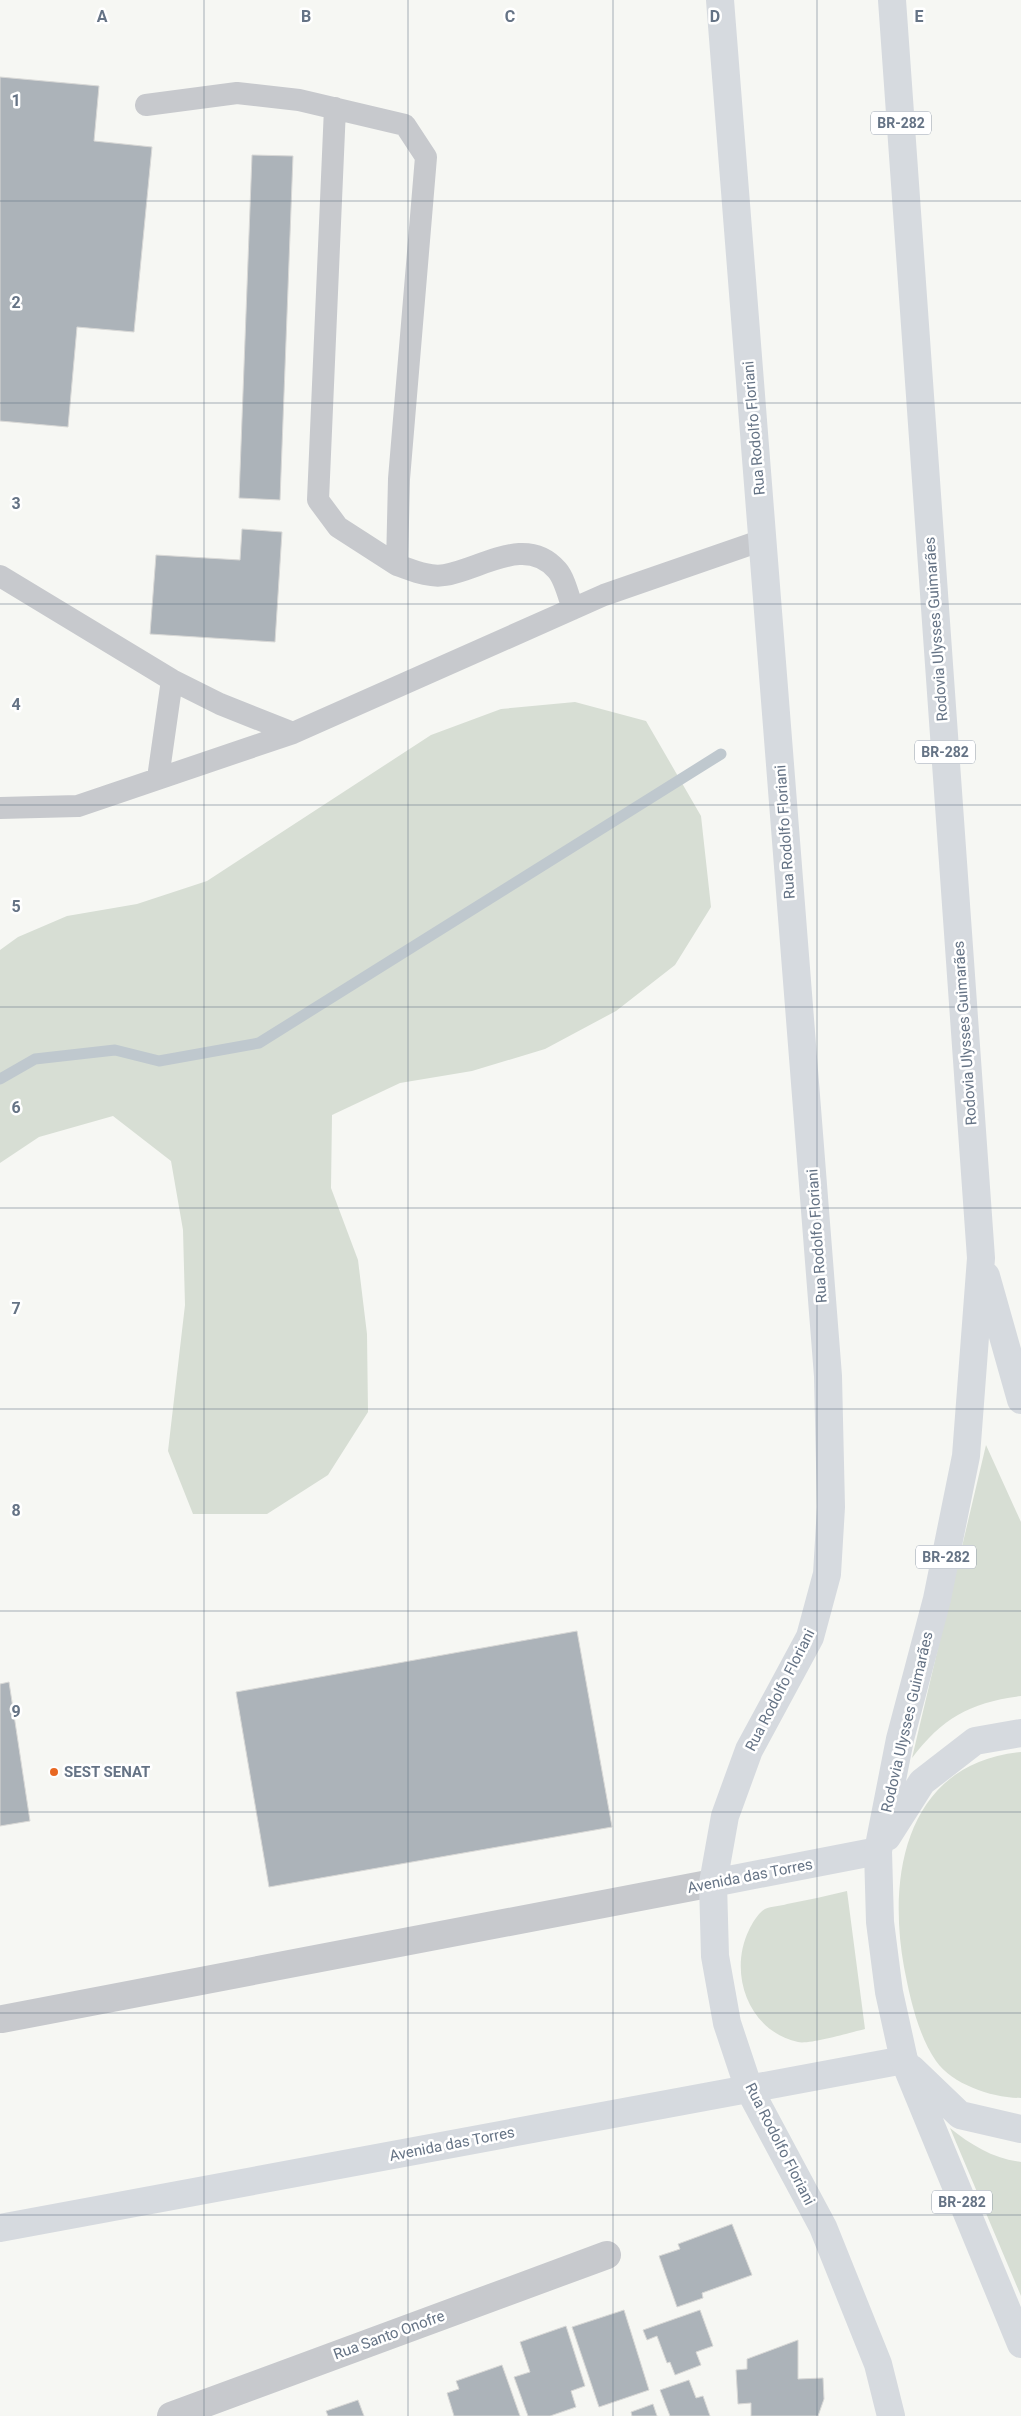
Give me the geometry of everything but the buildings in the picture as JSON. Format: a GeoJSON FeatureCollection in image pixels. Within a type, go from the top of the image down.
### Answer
{"type":"FeatureCollection","features":[{"type":"Feature","properties":{"kind":"main road","name":"Rua Rodolfo Floriani"},"geometry":{"type":"LineString","coordinates":[[720,0],[828,1376],[831,1508],[827,1574],[810,1637],[749,1750],[725,1816],[713,1883],[715,1956],[727,2023],[749,2089],[823,2227],[878,2364],[891,2416]]}},
{"type":"Feature","properties":{"kind":"main road","name":"Rodovia Ulysses Guimarães"},"geometry":{"type":"LineString","coordinates":[[892,0],[981,1258],[966,1456],[937,1599],[900,1740],[878,1851],[880,1922],[889,1992],[904,2060],[1021,2344]]}},
{"type":"Feature","properties":{"kind":"main road","name":"Rodovia Ulysses Guimarães"},"geometry":{"type":"LineString","coordinates":[[981,1258],[1021,1400]]}},
{"type":"Feature","properties":{"kind":"main road"},"geometry":{"type":"LineString","coordinates":[[878,1851],[922,1782],[975,1741],[1021,1733]]}},
{"type":"Feature","properties":{"kind":"main road","name":"Avenida das Torres"},"geometry":{"type":"LineString","coordinates":[[713,1883],[878,1851]]}},
{"type":"Feature","properties":{"kind":"main road","name":"Avenida das Torres"},"geometry":{"type":"LineString","coordinates":[[0,2228],[904,2060]]}},
{"type":"Feature","properties":{"kind":"main road"},"geometry":{"type":"LineString","coordinates":[[904,2060],[960,2116],[1021,2129]]}},
{"type":"Feature","properties":{"kind":"street","name":"Avenida das Torres"},"geometry":{"type":"LineString","coordinates":[[2,2019],[713,1883]]}},
{"type":"Feature","properties":{"kind":"street","name":"Rua Santo Onofre"},"geometry":{"type":"LineString","coordinates":[[171,2416],[607,2255]]}},
{"type":"Feature","properties":{"kind":"lane"},"geometry":{"type":"LineString","coordinates":[[146,105],[237,93],[299,100],[405,125],[426,157],[398,479],[397,565]]}},
{"type":"Feature","properties":{"kind":"lane"},"geometry":{"type":"LineString","coordinates":[[334,108],[318,500],[338,527],[397,565],[424,574],[444,575],[518,552],[542,559],[557,570],[574,609]]}},
{"type":"Feature","properties":{"kind":"lane"},"geometry":{"type":"LineString","coordinates":[[0,808],[78,806],[293,734],[604,596],[763,540]]}},
{"type":"Feature","properties":{"kind":"lane"},"geometry":{"type":"LineString","coordinates":[[0,576],[172,680],[220,704],[293,734]]}},
{"type":"Feature","properties":{"kind":"lane"},"geometry":{"type":"LineString","coordinates":[[158,778],[172,680]]}},
{"type":"Feature","properties":{"kind":"shaded area"},"geometry":{"type":"Polygon","coordinates":[[[575,702],[646,721],[701,816],[711,907],[675,965],[616,1011],[545,1049],[472,1071],[400,1083],[332,1115],[331,1188],[358,1260],[367,1334],[368,1412],[328,1475],[267,1514],[193,1514],[168,1451],[185,1305],[183,1230],[171,1161],[113,1116],[39,1137],[0,1163],[0,950],[18,937],[67,916],[137,904],[207,881],[431,735],[501,709],[575,702]]]}},
{"type":"Feature","properties":{"kind":"shaded area"},"geometry":{"type":"Polygon","coordinates":[[[986,1445],[1021,1522],[1021,1696],[987,1703],[959,1714],[935,1732],[912,1758],[986,1445]]]}},
{"type":"Feature","properties":{"kind":"shaded area"},"geometry":{"type":"Polygon","coordinates":[[[1021,1752],[1021,2098],[998,2096],[974,2088],[953,2077],[936,2061],[924,2040],[909,1991],[899,1931],[899,1895],[903,1861],[913,1828],[929,1800],[952,1777],[983,1761],[1021,1752]]]}},
{"type":"Feature","properties":{"kind":"shaded area"},"geometry":{"type":"Polygon","coordinates":[[[847,1891],[865,2029],[820,2040],[803,2042],[781,2036],[766,2026],[755,2013],[747,1998],[742,1981],[741,1964],[743,1947],[749,1930],[762,1911],[767,1908],[847,1891]]]}},
{"type":"Feature","properties":{"kind":"shaded area"},"geometry":{"type":"Polygon","coordinates":[[[950,2128],[983,2150],[1001,2158],[1021,2162],[1021,2296],[950,2128]]]}},
{"type":"Feature","properties":{"kind":"waterway"},"geometry":{"type":"LineString","coordinates":[[0,1079],[35,1059],[115,1050],[159,1061],[259,1043],[721,754]]}},
{"type":"Feature","properties":{"kind":"place","name":"SEST SENAT"},"geometry":{"type":"Point","coordinates":[54,1772]}}]}
